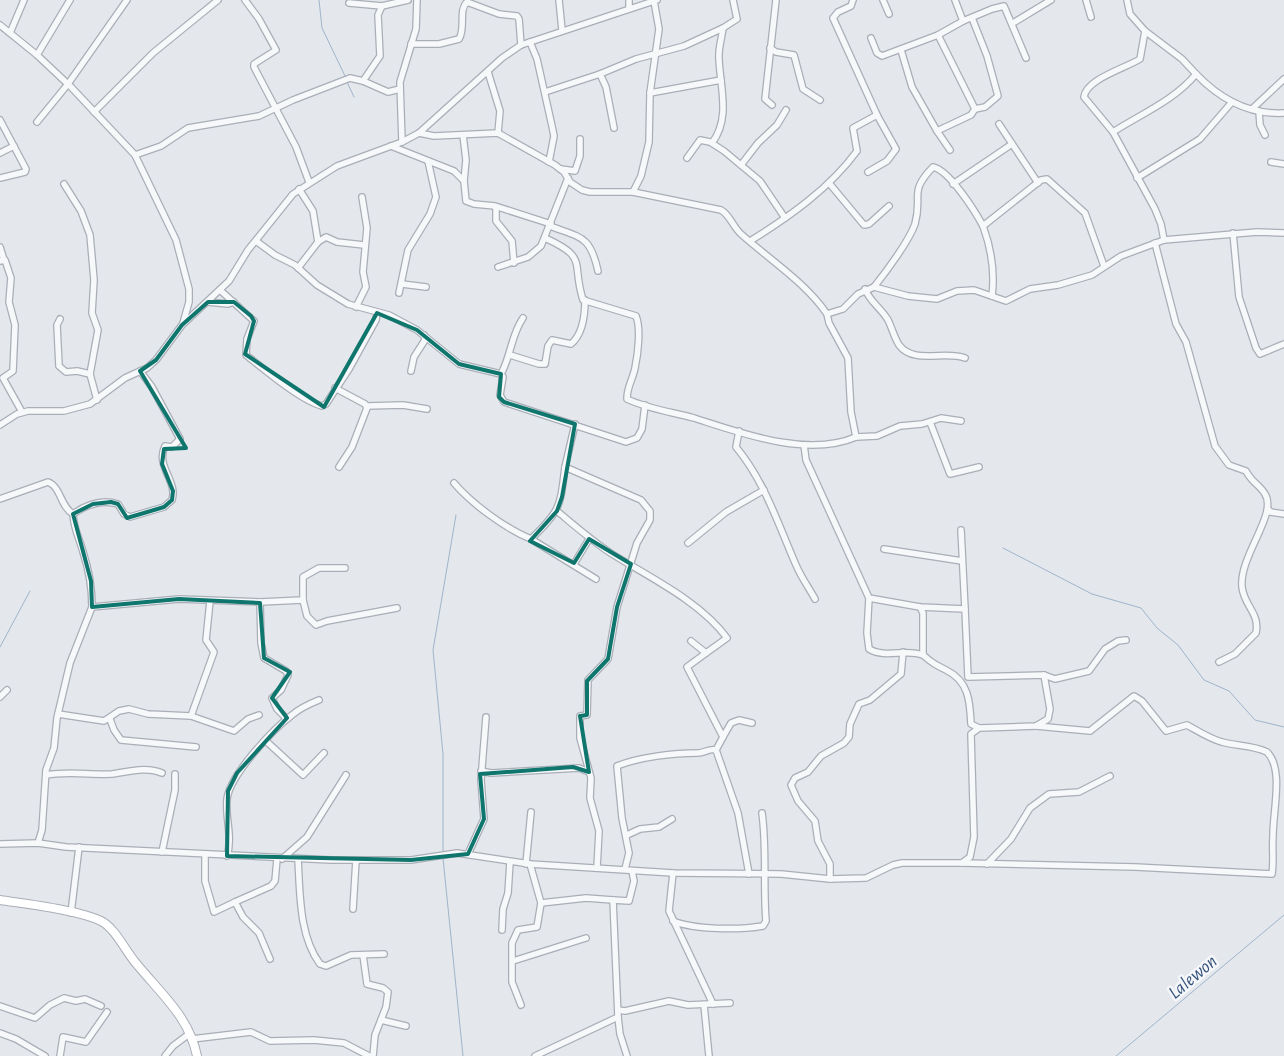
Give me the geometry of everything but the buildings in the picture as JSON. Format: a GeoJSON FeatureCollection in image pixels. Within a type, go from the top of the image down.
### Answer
{"type":"FeatureCollection","features":[{"type":"Feature","properties":{"kind":"street"},"geometry":{"type":"LineString","coordinates":[[10,33],[24,0]]}},
{"type":"Feature","properties":{"kind":"street"},"geometry":{"type":"LineString","coordinates":[[37,55],[70,0]]}},
{"type":"Feature","properties":{"kind":"street"},"geometry":{"type":"LineString","coordinates":[[37,122],[68,84],[127,0]]}},
{"type":"Feature","properties":{"kind":"street"},"geometry":{"type":"LineString","coordinates":[[94,112],[153,53],[218,0]]}},
{"type":"Feature","properties":{"kind":"street"},"geometry":{"type":"LineString","coordinates":[[245,0],[259,19],[276,50],[254,64],[254,67],[296,147],[308,182]]}},
{"type":"Feature","properties":{"kind":"street"},"geometry":{"type":"LineString","coordinates":[[349,3],[382,6],[408,0]]}},
{"type":"Feature","properties":{"kind":"street"},"geometry":{"type":"LineString","coordinates":[[402,142],[401,75],[417,23],[417,0]]}},
{"type":"Feature","properties":{"kind":"street"},"geometry":{"type":"LineString","coordinates":[[559,0],[562,30]]}},
{"type":"Feature","properties":{"kind":"street"},"geometry":{"type":"LineString","coordinates":[[629,0],[629,8]]}},
{"type":"Feature","properties":{"kind":"street"},"geometry":{"type":"LineString","coordinates":[[0,425],[22,412],[40,409],[64,411],[78,408],[97,400],[126,378],[156,360],[182,326],[237,271],[256,241],[299,189],[308,182],[337,166],[402,142],[419,133],[502,58],[521,45],[656,0],[659,29],[650,93],[650,142],[641,176],[633,192]]}},
{"type":"Feature","properties":{"kind":"street"},"geometry":{"type":"LineString","coordinates":[[545,92],[655,54],[684,46],[723,28],[737,19],[734,0]]}},
{"type":"Feature","properties":{"kind":"street"},"geometry":{"type":"LineString","coordinates":[[772,105],[765,99],[776,0]]}},
{"type":"Feature","properties":{"kind":"street"},"geometry":{"type":"LineString","coordinates":[[853,0],[851,6],[838,12],[833,18],[896,152],[887,161],[868,172]]}},
{"type":"Feature","properties":{"kind":"street"},"geometry":{"type":"LineString","coordinates":[[883,0],[889,14]]}},
{"type":"Feature","properties":{"kind":"street"},"geometry":{"type":"LineString","coordinates":[[955,0],[963,21]]}},
{"type":"Feature","properties":{"kind":"street"},"geometry":{"type":"LineString","coordinates":[[1013,23],[1051,0]]}},
{"type":"Feature","properties":{"kind":"street"},"geometry":{"type":"LineString","coordinates":[[1086,0],[1091,17]]}},
{"type":"Feature","properties":{"kind":"street"},"geometry":{"type":"LineString","coordinates":[[1127,0],[1130,14],[1145,31],[1182,59],[1196,74],[1232,102],[1259,111],[1284,113]]}},
{"type":"Feature","properties":{"kind":"street"},"geometry":{"type":"LineString","coordinates":[[412,44],[439,44],[459,39],[462,33],[463,8],[467,2],[499,14],[517,16],[519,19],[521,45]]}},
{"type":"Feature","properties":{"kind":"street"},"geometry":{"type":"LineString","coordinates":[[364,81],[380,56],[378,15],[382,6]]}},
{"type":"Feature","properties":{"kind":"street"},"geometry":{"type":"LineString","coordinates":[[871,38],[879,55],[901,50],[938,36],[963,21],[1002,6],[1006,9],[1013,23],[1026,58]]}},
{"type":"Feature","properties":{"kind":"street"},"geometry":{"type":"LineString","coordinates":[[937,130],[971,115],[975,109],[984,107],[998,96],[987,56],[972,18]]}},
{"type":"Feature","properties":{"kind":"street"},"geometry":{"type":"LineString","coordinates":[[0,25],[37,55],[68,84],[135,154],[176,240],[190,296],[182,326]]}},
{"type":"Feature","properties":{"kind":"street"},"geometry":{"type":"LineString","coordinates":[[712,143],[719,134],[724,108],[718,56],[723,28]]}},
{"type":"Feature","properties":{"kind":"street"},"geometry":{"type":"LineString","coordinates":[[1145,31],[1140,59],[1101,78],[1086,89],[1084,93],[1086,101],[1113,132],[1155,209],[1161,224],[1164,240]]}},
{"type":"Feature","properties":{"kind":"street"},"geometry":{"type":"LineString","coordinates":[[938,36],[975,109]]}},
{"type":"Feature","properties":{"kind":"street"},"geometry":{"type":"LineString","coordinates":[[530,42],[537,59],[554,136],[549,162]]}},
{"type":"Feature","properties":{"kind":"street"},"geometry":{"type":"LineString","coordinates":[[770,48],[776,52],[794,55],[805,92],[820,100]]}},
{"type":"Feature","properties":{"kind":"street"},"geometry":{"type":"LineString","coordinates":[[901,50],[912,87],[950,150]]}},
{"type":"Feature","properties":{"kind":"street"},"geometry":{"type":"LineString","coordinates":[[488,72],[500,111],[498,133]]}},
{"type":"Feature","properties":{"kind":"street"},"geometry":{"type":"LineString","coordinates":[[600,74],[606,87],[614,128]]}},
{"type":"Feature","properties":{"kind":"street"},"geometry":{"type":"LineString","coordinates":[[1113,132],[1159,105],[1187,84],[1196,74]]}},
{"type":"Feature","properties":{"kind":"street"},"geometry":{"type":"LineString","coordinates":[[135,154],[161,146],[188,128],[259,116],[347,79],[364,81],[388,92],[400,89]]}},
{"type":"Feature","properties":{"kind":"street"},"geometry":{"type":"LineString","coordinates":[[1252,109],[1284,79]]}},
{"type":"Feature","properties":{"kind":"street"},"geometry":{"type":"LineString","coordinates":[[650,93],[721,80]]}},
{"type":"Feature","properties":{"kind":"street"},"geometry":{"type":"LineString","coordinates":[[1137,178],[1200,139],[1232,102]]}},
{"type":"Feature","properties":{"kind":"street"},"geometry":{"type":"LineString","coordinates":[[741,165],[758,143],[777,125],[786,110]]}},
{"type":"Feature","properties":{"kind":"street"},"geometry":{"type":"LineString","coordinates":[[1259,111],[1260,125],[1265,135]]}},
{"type":"Feature","properties":{"kind":"street"},"geometry":{"type":"LineString","coordinates":[[750,241],[785,218],[829,183],[858,151],[853,128],[877,115]]}},
{"type":"Feature","properties":{"kind":"street"},"geometry":{"type":"LineString","coordinates":[[0,120],[26,169],[25,172],[0,178]]}},
{"type":"Feature","properties":{"kind":"street"},"geometry":{"type":"LineString","coordinates":[[999,124],[1038,183]]}},
{"type":"Feature","properties":{"kind":"street"},"geometry":{"type":"LineString","coordinates":[[403,127],[409,139]]}},
{"type":"Feature","properties":{"kind":"street"},"geometry":{"type":"LineString","coordinates":[[419,133],[434,136],[498,133],[561,169],[576,186],[590,192],[633,192],[721,210],[728,216],[740,233],[797,281],[827,314],[829,323],[848,358],[851,412],[856,438]]}},
{"type":"Feature","properties":{"kind":"street"},"geometry":{"type":"LineString","coordinates":[[463,135],[466,160],[464,181],[466,200],[496,207],[550,225],[578,237],[591,246],[598,271]]}},
{"type":"Feature","properties":{"kind":"street"},"geometry":{"type":"LineString","coordinates":[[561,169],[575,171],[580,156],[580,139]]}},
{"type":"Feature","properties":{"kind":"street"},"geometry":{"type":"LineString","coordinates":[[687,158],[700,140],[712,143],[760,181],[785,218]]}},
{"type":"Feature","properties":{"kind":"street"},"geometry":{"type":"LineString","coordinates":[[953,184],[1012,144]]}},
{"type":"Feature","properties":{"kind":"street"},"geometry":{"type":"LineString","coordinates":[[0,153],[14,146]]}},
{"type":"Feature","properties":{"kind":"street"},"geometry":{"type":"LineString","coordinates":[[391,146],[454,170],[464,181]]}},
{"type":"Feature","properties":{"kind":"street"},"geometry":{"type":"LineString","coordinates":[[399,293],[408,250],[430,214],[436,197],[428,161]]}},
{"type":"Feature","properties":{"kind":"street"},"geometry":{"type":"LineString","coordinates":[[1271,162],[1284,164]]}},
{"type":"Feature","properties":{"kind":"street"},"geometry":{"type":"LineString","coordinates":[[874,287],[912,230],[917,212],[917,189],[923,176],[933,166],[953,184],[972,207],[983,226],[991,256],[994,285],[992,296]]}},
{"type":"Feature","properties":{"kind":"street"},"geometry":{"type":"LineString","coordinates":[[498,267],[514,263],[534,253],[545,238],[568,178]]}},
{"type":"Feature","properties":{"kind":"street"},"geometry":{"type":"LineString","coordinates":[[983,226],[1038,183],[1047,179],[1085,213],[1104,266]]}},
{"type":"Feature","properties":{"kind":"street"},"geometry":{"type":"LineString","coordinates":[[829,183],[864,225],[869,224],[889,206]]}},
{"type":"Feature","properties":{"kind":"street"},"geometry":{"type":"LineString","coordinates":[[64,184],[81,211],[90,235],[94,280],[92,314],[98,330],[90,374],[97,400]]}},
{"type":"Feature","properties":{"kind":"street"},"geometry":{"type":"LineString","coordinates":[[299,189],[313,211],[318,242]]}},
{"type":"Feature","properties":{"kind":"street"},"geometry":{"type":"LineString","coordinates":[[356,307],[366,287],[363,272],[364,244],[367,228],[362,197]]}},
{"type":"Feature","properties":{"kind":"street"},"geometry":{"type":"LineString","coordinates":[[496,207],[496,221],[512,241],[514,263]]}},
{"type":"Feature","properties":{"kind":"street"},"geometry":{"type":"LineString","coordinates":[[1233,233],[1239,297],[1256,348],[1260,354],[1284,344]]}},
{"type":"Feature","properties":{"kind":"street"},"geometry":{"type":"LineString","coordinates":[[827,314],[843,309],[865,289],[874,287],[908,296],[937,299],[965,289],[974,290],[1002,300],[1011,300],[1030,289],[1058,285],[1092,275],[1121,256],[1164,240],[1233,233],[1284,233]]}},
{"type":"Feature","properties":{"kind":"street"},"geometry":{"type":"LineString","coordinates":[[298,268],[318,242],[326,237],[342,243],[364,244]]}},
{"type":"Feature","properties":{"kind":"street"},"geometry":{"type":"LineString","coordinates":[[545,238],[564,247],[574,257],[581,282],[583,300],[636,316],[639,332],[635,368],[627,390],[627,398],[713,426],[770,440],[804,445],[836,444],[856,438],[877,436],[900,426],[944,418],[961,421]]}},
{"type":"Feature","properties":{"kind":"street"},"geometry":{"type":"LineString","coordinates":[[256,241],[275,255],[298,268],[329,294],[356,307],[389,315],[424,335],[459,364],[501,374]]}},
{"type":"Feature","properties":{"kind":"street"},"geometry":{"type":"LineString","coordinates":[[1155,243],[1176,324],[1186,342],[1215,446],[1229,464],[1246,471],[1251,482],[1266,494],[1269,510],[1242,572],[1245,598],[1258,619],[1256,633],[1235,654],[1220,662]]}},
{"type":"Feature","properties":{"kind":"street"},"geometry":{"type":"LineString","coordinates":[[0,247],[2,260],[12,278],[9,302],[14,314],[15,325],[13,371],[3,378],[22,412]]}},
{"type":"Feature","properties":{"kind":"street"},"geometry":{"type":"LineString","coordinates":[[402,284],[426,288]]}},
{"type":"Feature","properties":{"kind":"street"},"geometry":{"type":"LineString","coordinates":[[865,289],[868,297],[888,320],[899,345],[906,352],[920,355],[950,355],[965,358]]}},
{"type":"Feature","properties":{"kind":"street"},"geometry":{"type":"LineString","coordinates":[[220,290],[254,321],[247,339],[246,355],[315,404],[324,406],[370,332],[377,313]]}},
{"type":"Feature","properties":{"kind":"street"},"geometry":{"type":"LineString","coordinates":[[510,355],[545,364],[548,346],[552,340],[571,344],[575,341],[583,324],[586,300]]}},
{"type":"Feature","properties":{"kind":"street"},"geometry":{"type":"LineString","coordinates":[[208,302],[219,304],[234,302]]}},
{"type":"Feature","properties":{"kind":"street"},"geometry":{"type":"LineString","coordinates":[[523,318],[514,335],[510,355],[501,374],[503,377],[500,395],[504,402],[626,442],[637,438],[642,429],[646,405]]}},
{"type":"Feature","properties":{"kind":"street"},"geometry":{"type":"LineString","coordinates":[[60,319],[57,325],[59,366],[66,372],[77,371],[90,374]]}},
{"type":"Feature","properties":{"kind":"street"},"geometry":{"type":"LineString","coordinates":[[411,371],[414,357],[425,340],[424,335]]}},
{"type":"Feature","properties":{"kind":"street"},"geometry":{"type":"LineString","coordinates":[[73,514],[93,504],[111,502],[118,504],[124,514],[130,517],[164,507],[172,500],[173,490],[162,464],[163,452],[166,446],[172,447],[180,439],[152,387],[140,371]]}},
{"type":"Feature","properties":{"kind":"street"},"geometry":{"type":"LineString","coordinates":[[335,388],[367,406],[403,405],[427,409]]}},
{"type":"Feature","properties":{"kind":"street"},"geometry":{"type":"LineString","coordinates":[[339,467],[352,447],[366,416],[367,406]]}},
{"type":"Feature","properties":{"kind":"street"},"geometry":{"type":"LineString","coordinates":[[930,422],[950,474],[979,467]]}},
{"type":"Feature","properties":{"kind":"street"},"geometry":{"type":"LineString","coordinates":[[531,539],[557,512],[562,498],[565,467],[575,424]]}},
{"type":"Feature","properties":{"kind":"street"},"geometry":{"type":"LineString","coordinates":[[739,431],[736,447],[754,471],[764,490],[798,568],[815,599]]}},
{"type":"Feature","properties":{"kind":"street"},"geometry":{"type":"LineString","coordinates":[[804,445],[806,460],[845,550],[864,584],[869,598],[867,633],[869,649],[877,654],[913,651],[924,655],[935,666],[947,670],[961,680],[969,696]]}},
{"type":"Feature","properties":{"kind":"street"},"geometry":{"type":"LineString","coordinates":[[565,467],[641,500],[650,511],[650,520],[637,543],[617,607],[608,659],[588,680],[587,715],[580,716],[580,738],[589,772],[590,798],[599,831],[597,868]]}},
{"type":"Feature","properties":{"kind":"street"},"geometry":{"type":"LineString","coordinates":[[0,499],[48,482],[56,487],[63,505],[73,514],[76,537],[83,552],[91,580],[92,607],[70,663],[58,714],[54,748],[46,775],[42,830],[38,843]]}},
{"type":"Feature","properties":{"kind":"street"},"geometry":{"type":"LineString","coordinates":[[454,483],[475,504],[520,534],[574,564],[596,579]]}},
{"type":"Feature","properties":{"kind":"street"},"geometry":{"type":"LineString","coordinates":[[688,543],[726,512],[764,490]]}},
{"type":"Feature","properties":{"kind":"street"},"geometry":{"type":"LineString","coordinates":[[1269,510],[1270,512],[1284,514]]}},
{"type":"Feature","properties":{"kind":"street"},"geometry":{"type":"LineString","coordinates":[[557,512],[589,539],[631,564],[716,623],[727,638],[687,667],[723,736]]}},
{"type":"Feature","properties":{"kind":"street"},"geometry":{"type":"LineString","coordinates":[[0,844],[38,843],[79,848],[279,859],[411,860],[443,854],[468,854],[528,864],[625,869],[632,871],[763,874],[830,879],[866,878],[893,864],[902,863],[1134,867],[1272,874],[1274,860],[1272,834],[1284,786],[1282,771],[1275,757],[1265,751],[1220,742],[1187,725],[1166,731],[1142,701],[1134,696],[1090,731],[1036,726],[979,728],[971,724],[961,530]]}},
{"type":"Feature","properties":{"kind":"street"},"geometry":{"type":"LineString","coordinates":[[574,564],[589,539]]}},
{"type":"Feature","properties":{"kind":"street"},"geometry":{"type":"LineString","coordinates":[[884,549],[962,560]]}},
{"type":"Feature","properties":{"kind":"street"},"geometry":{"type":"LineString","coordinates":[[345,568],[319,568],[303,577],[303,600],[307,616],[316,625],[326,620],[397,608]]}},
{"type":"Feature","properties":{"kind":"street"},"geometry":{"type":"LineString","coordinates":[[869,598],[920,607],[965,609]]}},
{"type":"Feature","properties":{"kind":"street"},"geometry":{"type":"LineString","coordinates":[[92,607],[179,599],[260,602],[303,600]]}},
{"type":"Feature","properties":{"kind":"street"},"geometry":{"type":"LineString","coordinates":[[191,716],[214,652],[206,640],[210,601]]}},
{"type":"Feature","properties":{"kind":"street"},"geometry":{"type":"LineString","coordinates":[[260,602],[261,643],[264,658],[288,673],[286,682],[272,698],[277,709],[287,719]]}},
{"type":"Feature","properties":{"kind":"street"},"geometry":{"type":"LineString","coordinates":[[920,607],[923,613],[924,655]]}},
{"type":"Feature","properties":{"kind":"street"},"geometry":{"type":"LineString","coordinates":[[968,677],[1044,675],[1055,679],[1089,671],[1105,649],[1118,641],[1126,640]]}},
{"type":"Feature","properties":{"kind":"street"},"geometry":{"type":"LineString","coordinates":[[691,641],[706,653]]}},
{"type":"Feature","properties":{"kind":"street"},"geometry":{"type":"LineString","coordinates":[[830,879],[830,864],[818,841],[815,821],[798,801],[791,785],[796,778],[808,772],[828,750],[844,743],[849,737],[850,724],[859,704],[870,700],[902,674],[903,652]]}},
{"type":"Feature","properties":{"kind":"street"},"geometry":{"type":"LineString","coordinates":[[1036,726],[1048,719],[1050,709],[1044,675]]}},
{"type":"Feature","properties":{"kind":"street"},"geometry":{"type":"LineString","coordinates":[[0,697],[7,690]]}},
{"type":"Feature","properties":{"kind":"street"},"geometry":{"type":"LineString","coordinates":[[227,856],[230,842],[228,791],[237,773],[287,719],[302,708],[319,700]]}},
{"type":"Feature","properties":{"kind":"street"},"geometry":{"type":"LineString","coordinates":[[58,714],[104,721],[119,711],[128,708],[148,714],[191,716],[234,731],[248,719],[259,715]]}},
{"type":"Feature","properties":{"kind":"street"},"geometry":{"type":"LineString","coordinates":[[468,854],[484,819],[481,771],[486,717]]}},
{"type":"Feature","properties":{"kind":"street"},"geometry":{"type":"LineString","coordinates":[[110,718],[114,730],[121,740],[133,743],[196,747]]}},
{"type":"Feature","properties":{"kind":"street"},"geometry":{"type":"LineString","coordinates":[[749,874],[738,813],[716,750],[731,723],[740,720],[752,723]]}},
{"type":"Feature","properties":{"kind":"street"},"geometry":{"type":"LineString","coordinates":[[962,863],[970,857],[974,837],[971,734],[979,728]]}},
{"type":"Feature","properties":{"kind":"street"},"geometry":{"type":"LineString","coordinates":[[266,741],[303,775],[324,753]]}},
{"type":"Feature","properties":{"kind":"street"},"geometry":{"type":"LineString","coordinates":[[625,869],[629,856],[627,835],[622,818],[617,766],[668,754],[716,750]]}},
{"type":"Feature","properties":{"kind":"street"},"geometry":{"type":"LineString","coordinates":[[481,771],[491,773],[579,768],[589,772]]}},
{"type":"Feature","properties":{"kind":"street"},"geometry":{"type":"LineString","coordinates":[[46,775],[57,773],[110,774],[144,770],[162,774]]}},
{"type":"Feature","properties":{"kind":"street"},"geometry":{"type":"LineString","coordinates":[[162,852],[175,790],[175,774]]}},
{"type":"Feature","properties":{"kind":"street"},"geometry":{"type":"LineString","coordinates":[[205,854],[205,881],[214,912],[271,886],[275,881],[279,859],[307,836],[346,775]]}},
{"type":"Feature","properties":{"kind":"street"},"geometry":{"type":"LineString","coordinates":[[987,864],[1011,839],[1030,808],[1049,794],[1079,792],[1110,776]]}},
{"type":"Feature","properties":{"kind":"street"},"geometry":{"type":"LineString","coordinates":[[520,1005],[512,982],[512,943],[518,930],[537,927],[541,903],[528,864],[531,812]]}},
{"type":"Feature","properties":{"kind":"street"},"geometry":{"type":"LineString","coordinates":[[673,921],[682,924],[729,927],[763,926],[766,921],[763,874],[766,848],[762,813]]}},
{"type":"Feature","properties":{"kind":"street"},"geometry":{"type":"LineString","coordinates":[[627,835],[640,829],[659,827],[672,819]]}},
{"type":"Feature","properties":{"kind":"street"},"geometry":{"type":"LineString","coordinates":[[71,913],[79,848]]}},
{"type":"Feature","properties":{"kind":"street"},"geometry":{"type":"LineString","coordinates":[[298,859],[300,896],[306,931],[317,960],[326,966],[351,955],[384,954]]}},
{"type":"Feature","properties":{"kind":"street"},"geometry":{"type":"LineString","coordinates":[[353,909],[356,860]]}},
{"type":"Feature","properties":{"kind":"street"},"geometry":{"type":"LineString","coordinates":[[502,930],[502,909],[508,892],[510,862]]}},
{"type":"Feature","properties":{"kind":"street"},"geometry":{"type":"LineString","coordinates":[[541,903],[586,898],[629,901],[634,881],[632,871]]}},
{"type":"Feature","properties":{"kind":"street"},"geometry":{"type":"LineString","coordinates":[[673,873],[670,911],[673,921],[680,931],[713,1004]]}},
{"type":"Feature","properties":{"kind":"street"},"geometry":{"type":"LineString","coordinates":[[0,900],[98,919],[106,924],[135,963],[170,1001],[190,1036],[197,1056]]}},
{"type":"Feature","properties":{"kind":"street"},"geometry":{"type":"LineString","coordinates":[[613,900],[617,942],[618,1017],[620,1034],[627,1056]]}},
{"type":"Feature","properties":{"kind":"street"},"geometry":{"type":"LineString","coordinates":[[235,902],[243,917],[250,921],[259,933],[270,959]]}},
{"type":"Feature","properties":{"kind":"street"},"geometry":{"type":"LineString","coordinates":[[513,961],[586,938]]}},
{"type":"Feature","properties":{"kind":"street"},"geometry":{"type":"LineString","coordinates":[[165,1056],[173,1046],[190,1036],[251,1032],[270,1041],[314,1040],[344,1043],[371,1056],[375,1035],[388,992],[383,988],[367,984],[363,955]]}},
{"type":"Feature","properties":{"kind":"street"},"geometry":{"type":"LineString","coordinates":[[0,1006],[34,1018],[50,1005],[64,998],[76,1001],[85,999],[101,1006]]}},
{"type":"Feature","properties":{"kind":"street"},"geometry":{"type":"LineString","coordinates":[[618,1010],[625,1011],[669,1001],[688,1005],[730,1004]]}},
{"type":"Feature","properties":{"kind":"street"},"geometry":{"type":"LineString","coordinates":[[704,1005],[709,1056]]}},
{"type":"Feature","properties":{"kind":"street"},"geometry":{"type":"LineString","coordinates":[[60,1056],[62,1037],[86,1042],[107,1012]]}},
{"type":"Feature","properties":{"kind":"street"},"geometry":{"type":"LineString","coordinates":[[535,1056],[618,1017]]}},
{"type":"Feature","properties":{"kind":"street"},"geometry":{"type":"LineString","coordinates":[[381,1020],[406,1026]]}},
{"type":"Feature","properties":{"kind":"street"},"geometry":{"type":"LineString","coordinates":[[0,1034],[16,1039],[45,1056]]}},
{"type":"Feature","properties":{"kind":"highlighted area"},"geometry":{"type":"Polygon","coordinates":[[[208,302],[234,302],[251,316],[254,321],[245,354],[324,407],[377,313],[417,330],[459,364],[501,374],[499,397],[504,402],[575,424],[562,497],[557,511],[530,541],[574,563],[589,539],[631,564],[617,607],[608,659],[587,681],[587,715],[580,716],[589,772],[573,767],[480,774],[484,819],[468,854],[411,860],[227,856],[228,791],[237,773],[287,718],[272,698],[290,672],[264,658],[260,603],[179,599],[92,607],[91,581],[73,514],[93,504],[111,502],[118,504],[127,518],[164,507],[172,500],[173,491],[162,464],[164,449],[186,448],[140,371],[156,360],[182,325],[208,302]]]}},
{"type":"Feature","properties":{"kind":"waterway"},"geometry":{"type":"LineString","coordinates":[[319,0],[322,28],[346,78]]}},
{"type":"Feature","properties":{"kind":"waterway"},"geometry":{"type":"LineString","coordinates":[[347,82],[354,97]]}},
{"type":"Feature","properties":{"kind":"waterway"},"geometry":{"type":"LineString","coordinates":[[443,854],[443,754],[433,650],[456,515]]}},
{"type":"Feature","properties":{"kind":"waterway"},"geometry":{"type":"LineString","coordinates":[[1003,548],[1092,594],[1141,608],[1157,628],[1178,645],[1204,680],[1229,691],[1255,720],[1284,727]]}},
{"type":"Feature","properties":{"kind":"waterway"},"geometry":{"type":"LineString","coordinates":[[0,647],[30,591]]}},
{"type":"Feature","properties":{"kind":"waterway"},"geometry":{"type":"LineString","coordinates":[[443,858],[463,1056]]}},
{"type":"Feature","properties":{"kind":"waterway","name":"Lalewon"},"geometry":{"type":"LineString","coordinates":[[1116,1056],[1284,915]]}}]}
